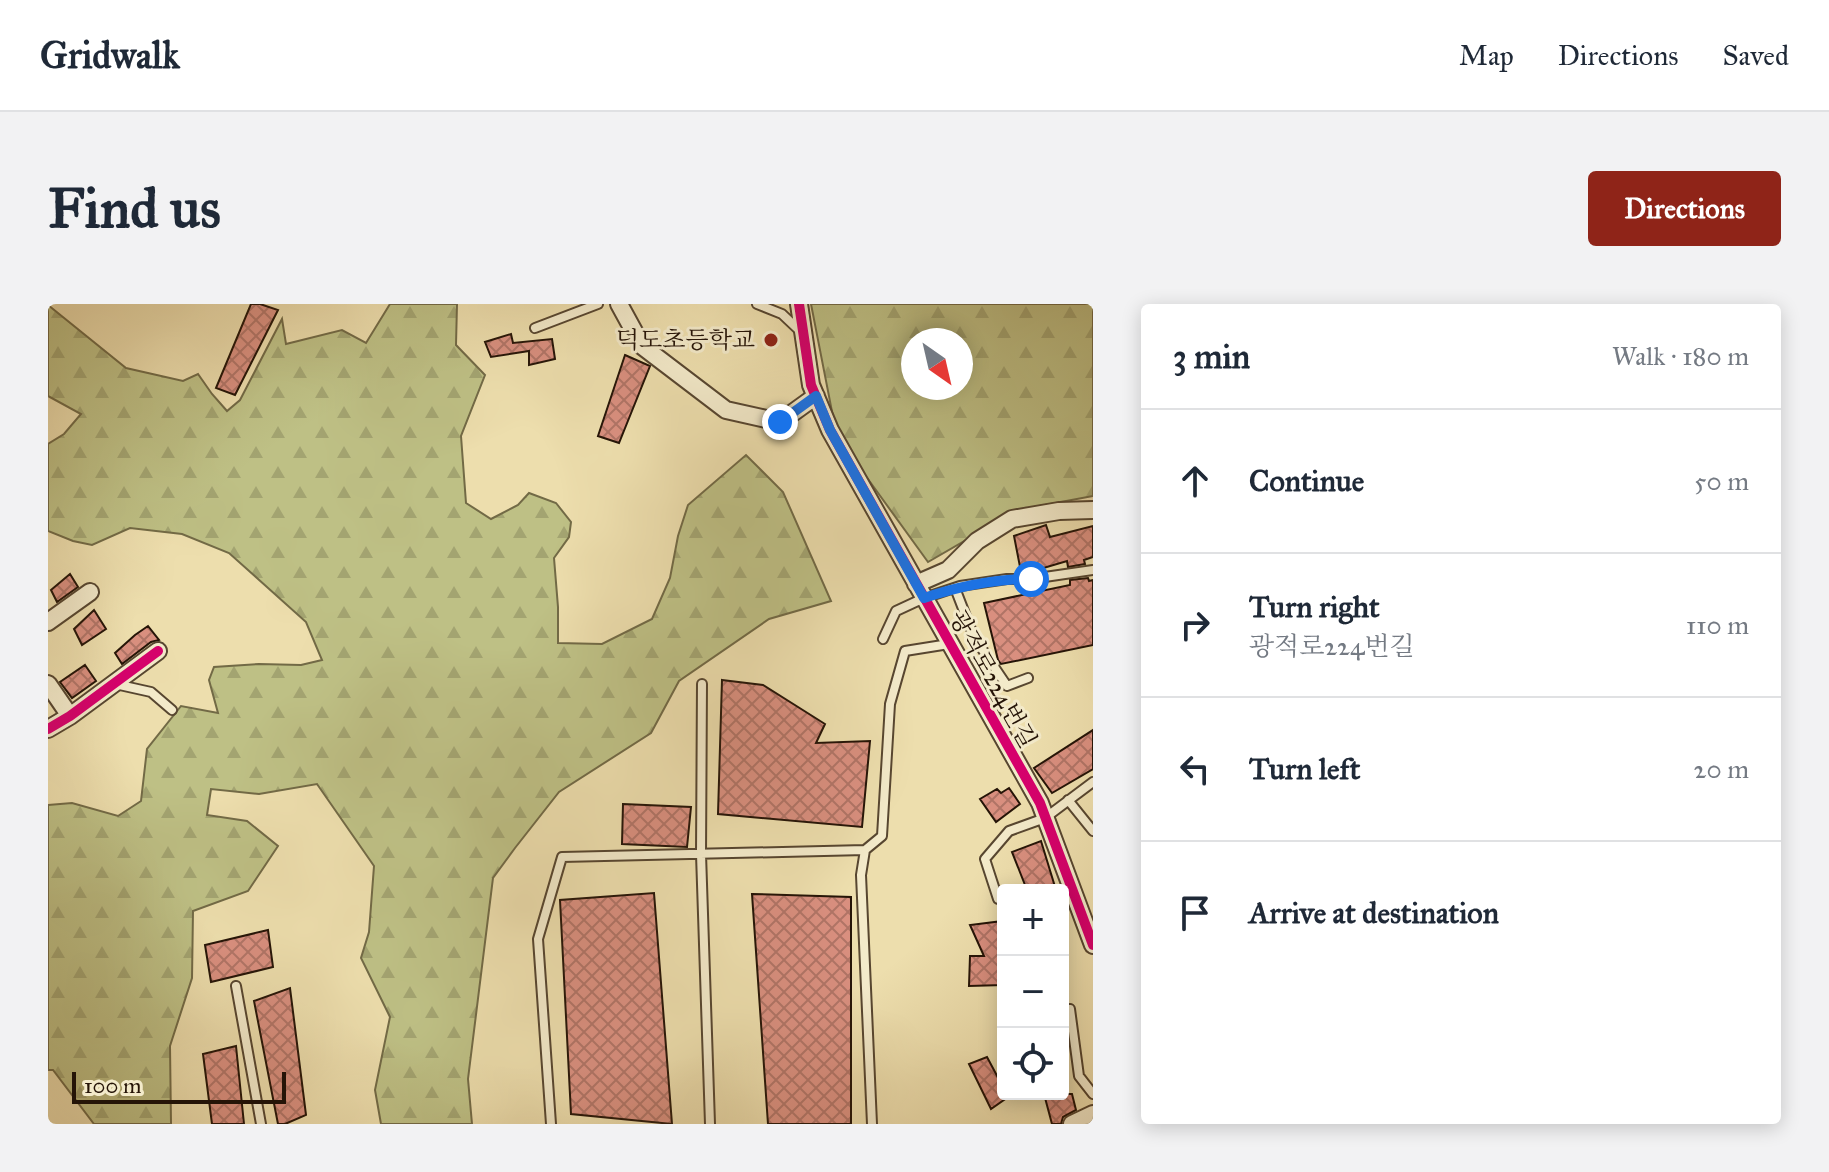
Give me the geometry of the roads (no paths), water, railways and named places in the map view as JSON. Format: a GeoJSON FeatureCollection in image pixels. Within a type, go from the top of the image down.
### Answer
{"type":"FeatureCollection","features":[{"type":"Feature","properties":{"kind":"street"},"geometry":{"type":"LineString","coordinates":[[619,304],[642,346],[726,410],[780,422],[816,396]]}},
{"type":"Feature","properties":{"kind":"street","name":"광적로224번길"},"geometry":{"type":"LineString","coordinates":[[799,304],[811,385],[830,430],[1040,803],[1093,945]]}},
{"type":"Feature","properties":{"kind":"street"},"geometry":{"type":"LineString","coordinates":[[920,591],[948,570],[977,541],[1012,519],[1059,511],[1093,510]]}},
{"type":"Feature","properties":{"kind":"street"},"geometry":{"type":"LineString","coordinates":[[48,622],[90,592]]}},
{"type":"Feature","properties":{"kind":"street"},"geometry":{"type":"LineString","coordinates":[[48,729],[158,651]]}},
{"type":"Feature","properties":{"kind":"street"},"geometry":{"type":"LineString","coordinates":[[48,684],[70,716]]}},
{"type":"Feature","properties":{"kind":"street"},"geometry":{"type":"LineString","coordinates":[[1072,1124],[1093,1114]]}},
{"type":"Feature","properties":{"kind":"lane"},"geometry":{"type":"LineString","coordinates":[[535,328],[598,304]]}},
{"type":"Feature","properties":{"kind":"lane"},"geometry":{"type":"LineString","coordinates":[[757,304],[782,314],[804,334]]}},
{"type":"Feature","properties":{"kind":"lane"},"geometry":{"type":"LineString","coordinates":[[883,639],[896,611],[920,591],[1093,570]]}},
{"type":"Feature","properties":{"kind":"lane"},"geometry":{"type":"LineString","coordinates":[[955,588],[974,637],[1007,686],[1028,678]]}},
{"type":"Feature","properties":{"kind":"lane"},"geometry":{"type":"LineString","coordinates":[[551,1124],[538,939],[562,857],[865,850],[882,836],[890,704],[905,651],[950,644]]}},
{"type":"Feature","properties":{"kind":"lane"},"geometry":{"type":"LineString","coordinates":[[114,684],[151,692],[172,710]]}},
{"type":"Feature","properties":{"kind":"lane"},"geometry":{"type":"LineString","coordinates":[[702,684],[701,854],[710,1124]]}},
{"type":"Feature","properties":{"kind":"lane"},"geometry":{"type":"LineString","coordinates":[[997,896],[985,859],[1009,831],[1045,818],[1093,782]]}},
{"type":"Feature","properties":{"kind":"lane"},"geometry":{"type":"LineString","coordinates":[[1068,800],[1093,831]]}},
{"type":"Feature","properties":{"kind":"lane"},"geometry":{"type":"LineString","coordinates":[[865,850],[861,875],[872,1124]]}},
{"type":"Feature","properties":{"kind":"lane"},"geometry":{"type":"LineString","coordinates":[[236,986],[261,1124]]}},
{"type":"Feature","properties":{"kind":"lane"},"geometry":{"type":"LineString","coordinates":[[1070,1009],[1079,1076],[1093,1094]]}},
{"type":"Feature","properties":{"kind":"place","name":"덕도초등학교"},"geometry":{"type":"Point","coordinates":[771,340]}}]}
